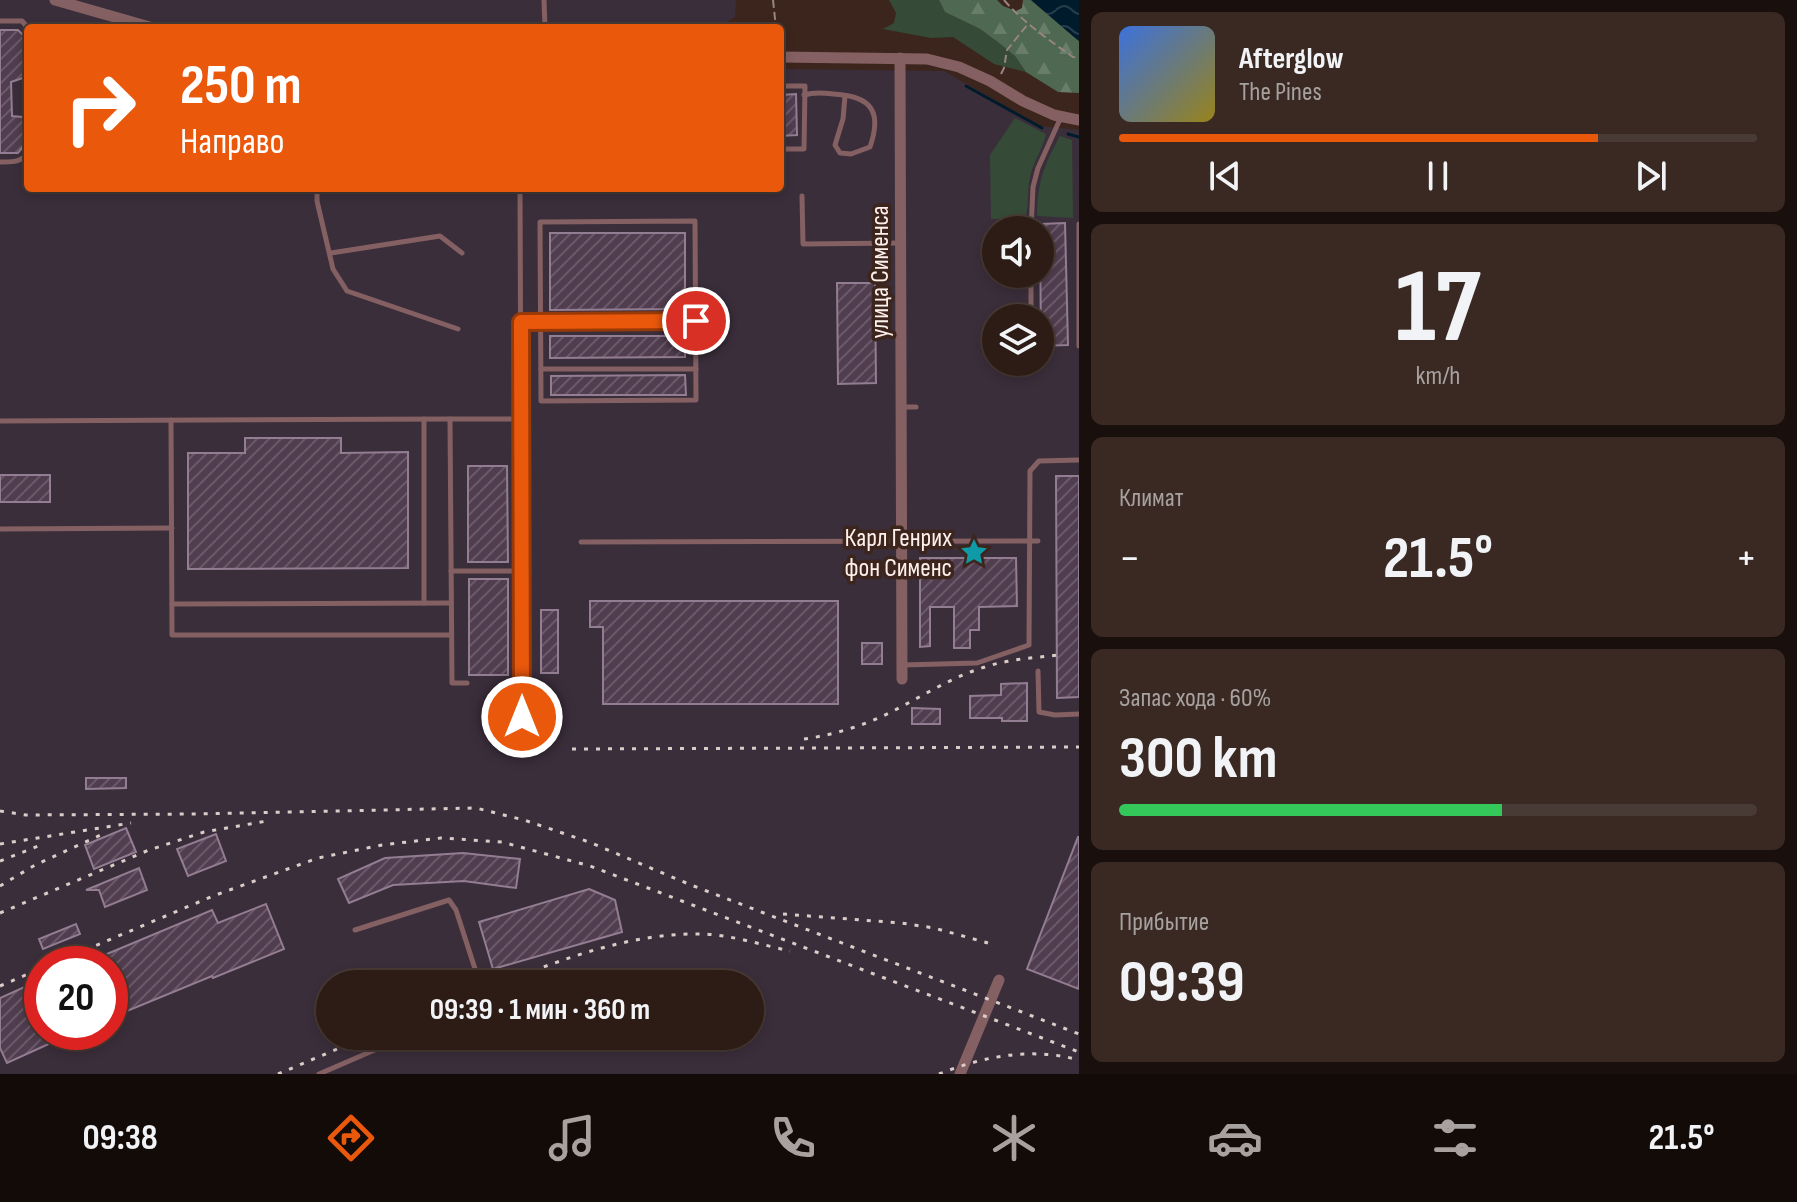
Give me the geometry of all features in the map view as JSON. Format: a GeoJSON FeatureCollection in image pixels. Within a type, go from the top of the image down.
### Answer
{"type":"FeatureCollection","features":[{"type":"Feature","properties":{"kind":"street"},"geometry":{"type":"LineString","coordinates":[[55,0],[119,24]]}},
{"type":"Feature","properties":{"kind":"street"},"geometry":{"type":"LineString","coordinates":[[784,57],[927,59],[959,67],[1023,101],[1079,120]]}},
{"type":"Feature","properties":{"kind":"street","name":"улица Сименса"},"geometry":{"type":"LineString","coordinates":[[900,58],[902,679]]}},
{"type":"Feature","properties":{"kind":"street"},"geometry":{"type":"LineString","coordinates":[[960,1074],[999,980]]}},
{"type":"Feature","properties":{"kind":"lane"},"geometry":{"type":"LineString","coordinates":[[544,0],[545,24]]}},
{"type":"Feature","properties":{"kind":"lane"},"geometry":{"type":"LineString","coordinates":[[0,21],[22,21],[25,24]]}},
{"type":"Feature","properties":{"kind":"lane"},"geometry":{"type":"LineString","coordinates":[[784,86],[805,86],[804,149],[784,149]]}},
{"type":"Feature","properties":{"kind":"lane"},"geometry":{"type":"LineString","coordinates":[[804,95],[816,92],[851,96],[866,101],[873,110],[875,125],[870,147],[851,154],[840,153],[835,145],[843,119],[845,96]]}},
{"type":"Feature","properties":{"kind":"lane"},"geometry":{"type":"LineString","coordinates":[[1032,216],[1033,187],[1038,168],[1062,116]]}},
{"type":"Feature","properties":{"kind":"lane"},"geometry":{"type":"LineString","coordinates":[[0,162],[17,162],[24,158]]}},
{"type":"Feature","properties":{"kind":"lane"},"geometry":{"type":"LineString","coordinates":[[317,192],[333,269],[347,291],[458,329]]}},
{"type":"Feature","properties":{"kind":"lane"},"geometry":{"type":"LineString","coordinates":[[520,192],[522,717]]}},
{"type":"Feature","properties":{"kind":"lane"},"geometry":{"type":"LineString","coordinates":[[802,196],[803,244],[901,243]]}},
{"type":"Feature","properties":{"kind":"lane"},"geometry":{"type":"LineString","coordinates":[[695,221],[696,400],[541,401],[541,322],[540,222],[695,221]]}},
{"type":"Feature","properties":{"kind":"lane"},"geometry":{"type":"LineString","coordinates":[[1079,224],[1079,346]]}},
{"type":"Feature","properties":{"kind":"lane"},"geometry":{"type":"LineString","coordinates":[[331,253],[440,236],[462,253]]}},
{"type":"Feature","properties":{"kind":"lane"},"geometry":{"type":"LineString","coordinates":[[521,322],[696,321]]}},
{"type":"Feature","properties":{"kind":"lane"},"geometry":{"type":"LineString","coordinates":[[541,369],[696,369]]}},
{"type":"Feature","properties":{"kind":"lane"},"geometry":{"type":"LineString","coordinates":[[901,407],[916,407]]}},
{"type":"Feature","properties":{"kind":"lane"},"geometry":{"type":"LineString","coordinates":[[424,419],[424,603]]}},
{"type":"Feature","properties":{"kind":"lane"},"geometry":{"type":"LineString","coordinates":[[450,419],[452,683],[467,683]]}},
{"type":"Feature","properties":{"kind":"lane"},"geometry":{"type":"LineString","coordinates":[[0,421],[521,419]]}},
{"type":"Feature","properties":{"kind":"lane"},"geometry":{"type":"LineString","coordinates":[[171,420],[172,635],[451,635]]}},
{"type":"Feature","properties":{"kind":"lane"},"geometry":{"type":"LineString","coordinates":[[902,665],[977,663],[1029,645],[1030,471],[1039,461],[1079,460]]}},
{"type":"Feature","properties":{"kind":"lane"},"geometry":{"type":"LineString","coordinates":[[0,529],[172,528]]}},
{"type":"Feature","properties":{"kind":"lane"},"geometry":{"type":"LineString","coordinates":[[581,542],[1038,541]]}},
{"type":"Feature","properties":{"kind":"lane"},"geometry":{"type":"LineString","coordinates":[[451,571],[521,571]]}},
{"type":"Feature","properties":{"kind":"lane"},"geometry":{"type":"LineString","coordinates":[[172,604],[451,603]]}},
{"type":"Feature","properties":{"kind":"lane"},"geometry":{"type":"LineString","coordinates":[[1038,671],[1039,712],[1079,714]]}},
{"type":"Feature","properties":{"kind":"lane"},"geometry":{"type":"LineString","coordinates":[[355,930],[449,900],[456,910],[475,970]]}},
{"type":"Feature","properties":{"kind":"lane"},"geometry":{"type":"LineString","coordinates":[[319,1074],[375,1050]]}},
{"type":"Feature","properties":{"kind":"path"},"geometry":{"type":"LineString","coordinates":[[773,0],[776,24]]}},
{"type":"Feature","properties":{"kind":"path"},"geometry":{"type":"LineString","coordinates":[[1004,0],[1028,24],[1073,57],[1079,58]]}},
{"type":"Feature","properties":{"kind":"path"},"geometry":{"type":"LineString","coordinates":[[999,87],[1007,50],[1028,24]]}},
{"type":"Feature","properties":{"kind":"shaded area"},"geometry":{"type":"Polygon","coordinates":[[[0,0],[736,0],[735,17],[725,24],[24,24],[24,192],[784,192],[784,69],[944,71],[1039,126],[1079,130],[1079,1074],[0,1074],[0,0]]]}},
{"type":"Feature","properties":{"kind":"green space"},"geometry":{"type":"Polygon","coordinates":[[[889,0],[939,0],[945,12],[980,29],[999,43],[1015,56],[1026,72],[994,64],[953,37],[931,38],[883,29],[894,23],[896,13],[889,0]]]}},
{"type":"Feature","properties":{"kind":"green space"},"geometry":{"type":"Polygon","coordinates":[[[939,0],[997,0],[1016,11],[1022,8],[1023,0],[1031,0],[1079,41],[1079,93],[1058,92],[1026,72],[1015,56],[999,43],[980,29],[945,12],[939,0]]]}},
{"type":"Feature","properties":{"kind":"green space"},"geometry":{"type":"Polygon","coordinates":[[[1015,118],[1046,134],[1030,177],[1026,216],[991,216],[990,155],[1015,118]]]}},
{"type":"Feature","properties":{"kind":"green space"},"geometry":{"type":"Polygon","coordinates":[[[1060,136],[1072,140],[1073,218],[1037,216],[1042,174],[1060,136]]]}},
{"type":"Feature","properties":{"kind":"water"},"geometry":{"type":"Polygon","coordinates":[[[1031,0],[1079,0],[1079,41],[1074,37],[1031,0]]]}},
{"type":"Feature","properties":{"kind":"building"},"geometry":{"type":"Polygon","coordinates":[[[0,30],[18,30],[24,36],[24,76],[11,82],[12,116],[24,120],[24,146],[18,153],[0,153],[0,30]]]}},
{"type":"Feature","properties":{"kind":"building"},"geometry":{"type":"Polygon","coordinates":[[[796,94],[797,135],[784,136],[784,95],[796,94]]]}},
{"type":"Feature","properties":{"kind":"building"},"geometry":{"type":"Polygon","coordinates":[[[1054,223],[1065,223],[1068,345],[1054,346],[1054,304],[1041,304],[1041,288],[1054,288],[1054,223]]]}},
{"type":"Feature","properties":{"kind":"building"},"geometry":{"type":"Polygon","coordinates":[[[550,233],[685,233],[685,309],[550,310],[550,233]]]}},
{"type":"Feature","properties":{"kind":"building"},"geometry":{"type":"Polygon","coordinates":[[[837,283],[875,283],[876,383],[838,384],[837,283]]]}},
{"type":"Feature","properties":{"kind":"building"},"geometry":{"type":"Polygon","coordinates":[[[550,336],[685,336],[685,357],[550,358],[550,336]]]}},
{"type":"Feature","properties":{"kind":"building"},"geometry":{"type":"Polygon","coordinates":[[[685,375],[686,395],[551,395],[551,376],[685,375]]]}},
{"type":"Feature","properties":{"kind":"building"},"geometry":{"type":"Polygon","coordinates":[[[245,438],[341,438],[341,453],[408,452],[408,568],[188,569],[188,453],[245,453],[245,438]]]}},
{"type":"Feature","properties":{"kind":"building"},"geometry":{"type":"Polygon","coordinates":[[[468,466],[507,466],[508,562],[468,562],[468,466]]]}},
{"type":"Feature","properties":{"kind":"building"},"geometry":{"type":"Polygon","coordinates":[[[0,475],[50,475],[50,502],[0,502],[0,475]]]}},
{"type":"Feature","properties":{"kind":"building"},"geometry":{"type":"Polygon","coordinates":[[[1056,476],[1079,476],[1079,697],[1057,698],[1056,476]]]}},
{"type":"Feature","properties":{"kind":"building"},"geometry":{"type":"Polygon","coordinates":[[[920,558],[1016,558],[1017,606],[979,607],[979,630],[970,630],[970,648],[954,648],[954,607],[930,607],[930,646],[920,647],[920,558]]]}},
{"type":"Feature","properties":{"kind":"building"},"geometry":{"type":"Polygon","coordinates":[[[469,579],[508,579],[508,675],[469,675],[469,579]]]}},
{"type":"Feature","properties":{"kind":"building"},"geometry":{"type":"Polygon","coordinates":[[[590,601],[838,601],[838,704],[603,704],[603,627],[590,627],[590,601]]]}},
{"type":"Feature","properties":{"kind":"building"},"geometry":{"type":"Polygon","coordinates":[[[541,610],[558,610],[558,673],[541,673],[541,610]]]}},
{"type":"Feature","properties":{"kind":"building"},"geometry":{"type":"Polygon","coordinates":[[[862,643],[882,643],[882,664],[862,664],[862,643]]]}},
{"type":"Feature","properties":{"kind":"building"},"geometry":{"type":"Polygon","coordinates":[[[1027,683],[1027,721],[970,718],[970,696],[1001,695],[1001,684],[1027,683]]]}},
{"type":"Feature","properties":{"kind":"building"},"geometry":{"type":"Polygon","coordinates":[[[912,708],[940,709],[940,724],[912,724],[912,708]]]}},
{"type":"Feature","properties":{"kind":"building"},"geometry":{"type":"Polygon","coordinates":[[[86,778],[126,778],[126,788],[86,789],[86,778]]]}},
{"type":"Feature","properties":{"kind":"building"},"geometry":{"type":"Polygon","coordinates":[[[126,828],[136,852],[94,869],[85,845],[126,828]]]}},
{"type":"Feature","properties":{"kind":"building"},"geometry":{"type":"Polygon","coordinates":[[[216,834],[226,861],[188,876],[177,849],[216,834]]]}},
{"type":"Feature","properties":{"kind":"building"},"geometry":{"type":"Polygon","coordinates":[[[1079,837],[1079,989],[1027,969],[1079,837]]]}},
{"type":"Feature","properties":{"kind":"building"},"geometry":{"type":"Polygon","coordinates":[[[463,853],[520,859],[516,888],[464,881],[393,885],[349,903],[338,879],[385,858],[463,853]]]}},
{"type":"Feature","properties":{"kind":"building"},"geometry":{"type":"Polygon","coordinates":[[[139,868],[147,890],[105,907],[99,890],[86,890],[139,868]]]}},
{"type":"Feature","properties":{"kind":"building"},"geometry":{"type":"Polygon","coordinates":[[[589,889],[615,900],[622,932],[493,969],[479,922],[589,889]]]}},
{"type":"Feature","properties":{"kind":"building"},"geometry":{"type":"Polygon","coordinates":[[[266,904],[284,949],[128,1011],[126,946],[212,910],[218,923],[266,904]]]}},
{"type":"Feature","properties":{"kind":"building"},"geometry":{"type":"Polygon","coordinates":[[[76,924],[80,934],[50,946],[42,946],[39,939],[76,924]]]}},
{"type":"Feature","properties":{"kind":"building"},"geometry":{"type":"Polygon","coordinates":[[[24,987],[24,1050],[36,1050],[7,1063],[0,1048],[0,998],[24,987]]]}},
{"type":"Feature","properties":{"kind":"waterway"},"geometry":{"type":"LineString","coordinates":[[966,86],[1042,128]]}},
{"type":"Feature","properties":{"kind":"waterway"},"geometry":{"type":"LineString","coordinates":[[1068,134],[1079,137]]}},
{"type":"Feature","properties":{"kind":"railway"},"geometry":{"type":"LineString","coordinates":[[804,739],[869,722],[955,678],[985,667],[1012,660],[1058,655]]}},
{"type":"Feature","properties":{"kind":"railway"},"geometry":{"type":"LineString","coordinates":[[572,749],[1079,747]]}},
{"type":"Feature","properties":{"kind":"railway"},"geometry":{"type":"LineString","coordinates":[[0,811],[26,815],[195,814],[476,808],[589,842],[691,885],[1079,1034]]}},
{"type":"Feature","properties":{"kind":"railway"},"geometry":{"type":"LineString","coordinates":[[0,913],[149,850],[204,832],[267,821]]}},
{"type":"Feature","properties":{"kind":"railway"},"geometry":{"type":"LineString","coordinates":[[0,844],[131,823]]}},
{"type":"Feature","properties":{"kind":"railway"},"geometry":{"type":"LineString","coordinates":[[0,886],[35,865],[103,834]]}},
{"type":"Feature","properties":{"kind":"railway"},"geometry":{"type":"LineString","coordinates":[[95,946],[213,896],[318,858],[382,845],[441,838],[502,842],[590,866],[1079,1052]]}},
{"type":"Feature","properties":{"kind":"railway"},"geometry":{"type":"LineString","coordinates":[[0,861],[41,845]]}},
{"type":"Feature","properties":{"kind":"railway"},"geometry":{"type":"LineString","coordinates":[[783,914],[901,923],[934,928],[988,943]]}},
{"type":"Feature","properties":{"kind":"railway"},"geometry":{"type":"LineString","coordinates":[[537,970],[597,949],[674,935],[722,936],[790,951]]}},
{"type":"Feature","properties":{"kind":"railway"},"geometry":{"type":"LineString","coordinates":[[0,986],[24,976]]}},
{"type":"Feature","properties":{"kind":"railway"},"geometry":{"type":"LineString","coordinates":[[278,1074],[335,1050]]}},
{"type":"Feature","properties":{"kind":"railway"},"geometry":{"type":"LineString","coordinates":[[939,1074],[973,1062],[1008,1055],[1044,1054],[1079,1060]]}},
{"type":"Feature","properties":{"kind":"place","name":"Карл Генрих фон Сименс"},"geometry":{"type":"Point","coordinates":[974,552]}},
{"type":"Feature","properties":{"kind":"route"},"geometry":{"type":"LineString","coordinates":[[522,717],[521,322],[696,321]]}}]}
